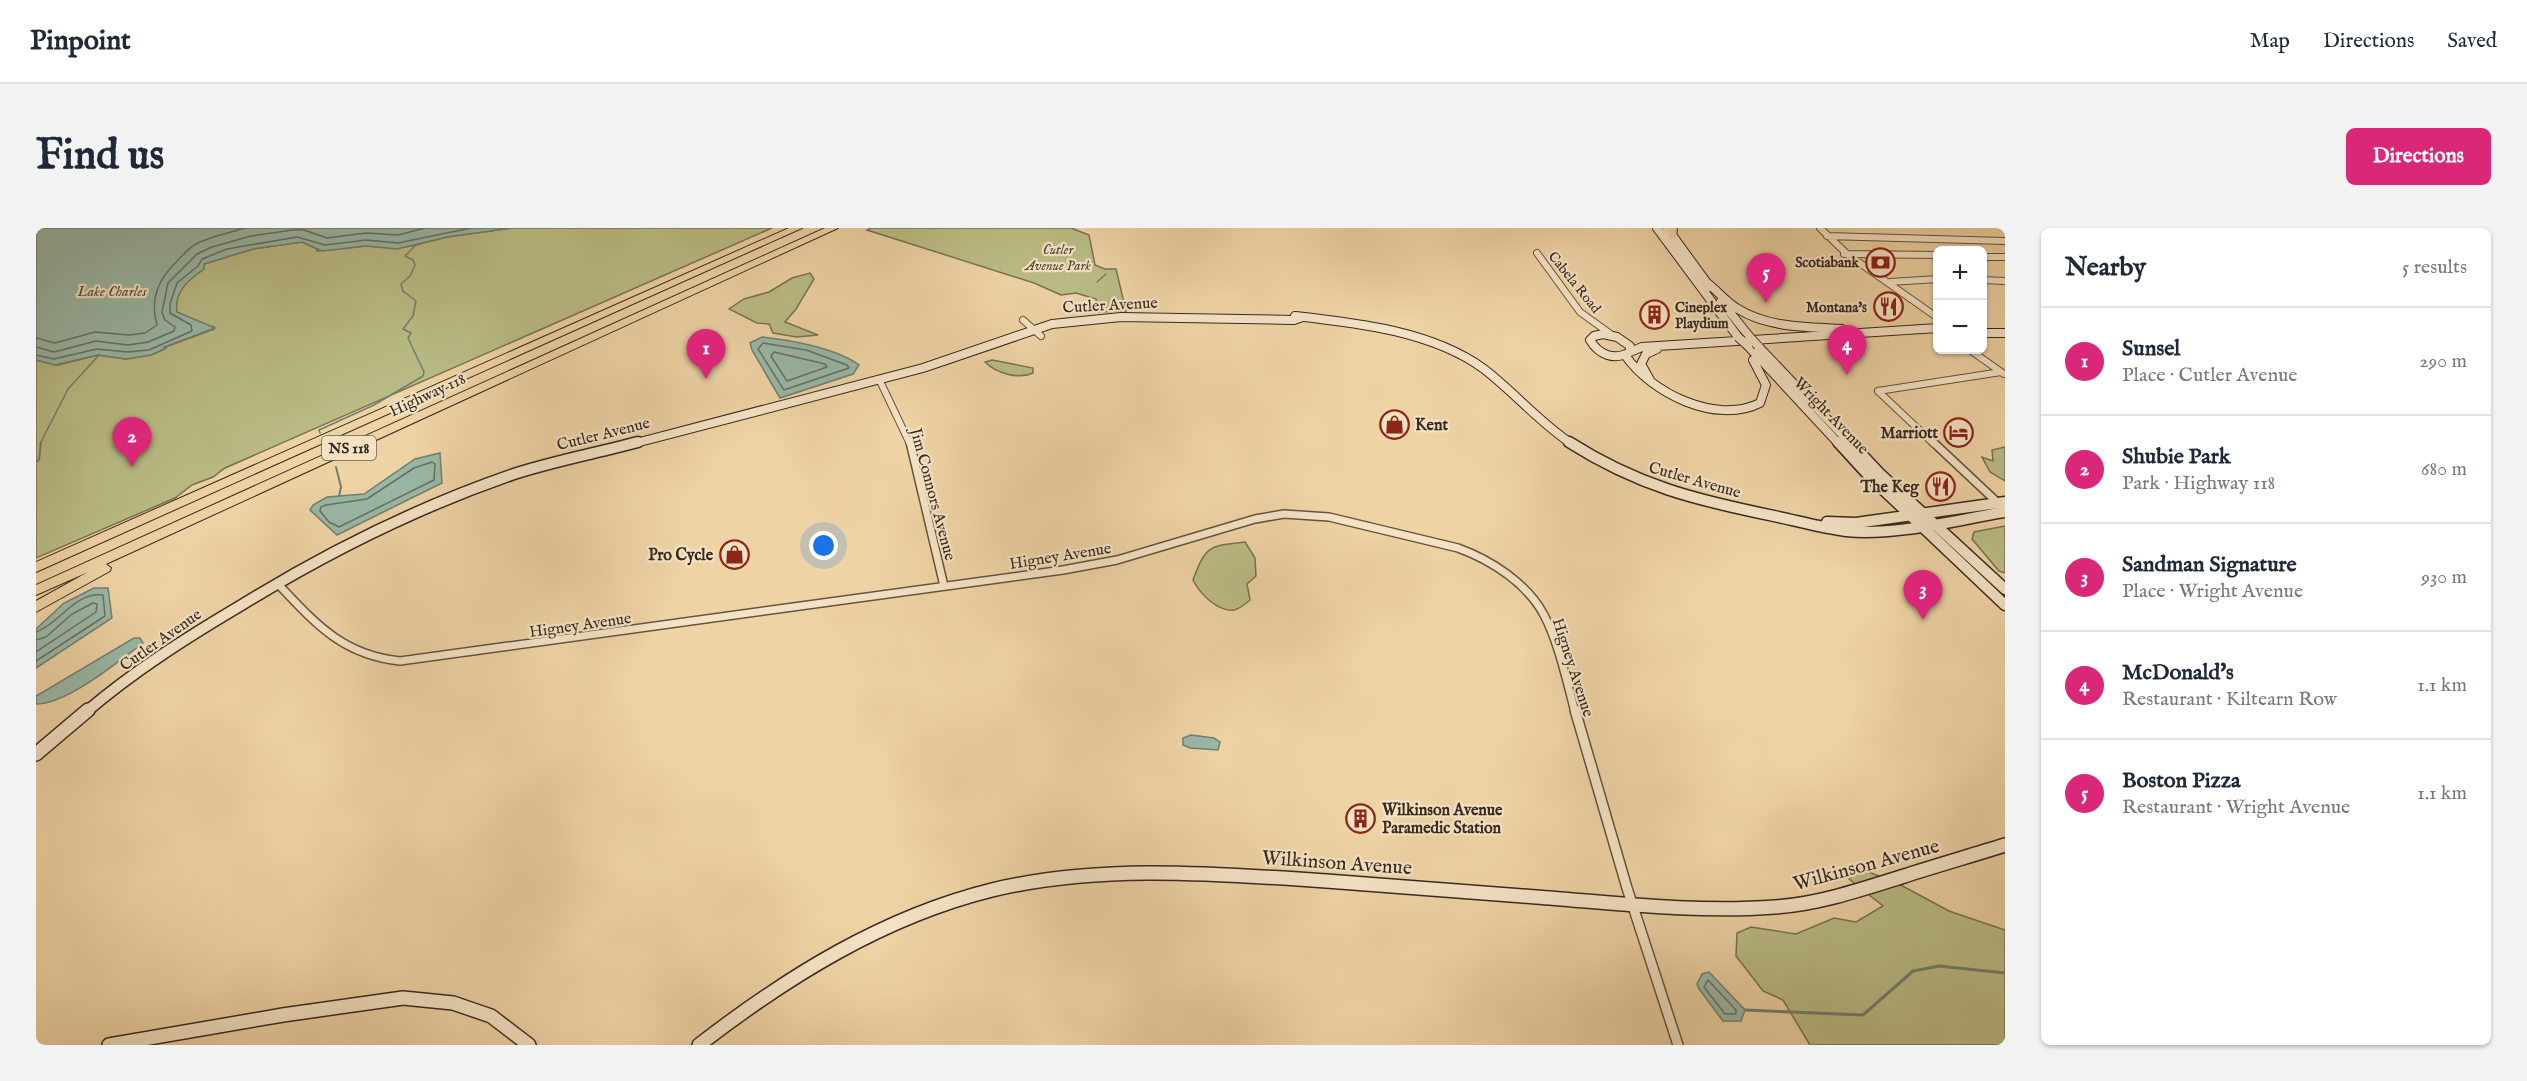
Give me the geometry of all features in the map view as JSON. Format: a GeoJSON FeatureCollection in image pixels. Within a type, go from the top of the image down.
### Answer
{"type":"FeatureCollection","features":[{"type":"Feature","properties":{"kind":"highway","name":"Highway 118"},"geometry":{"type":"LineString","coordinates":[[36,567],[797,228]]}},
{"type":"Feature","properties":{"kind":"highway","name":"Highway 118"},"geometry":{"type":"LineString","coordinates":[[36,590],[833,228]]}},
{"type":"Feature","properties":{"kind":"highway"},"geometry":{"type":"LineString","coordinates":[[36,607],[128,556],[379,434]]}},
{"type":"Feature","properties":{"kind":"street"},"geometry":{"type":"LineString","coordinates":[[1617,337],[1628,344],[1627,353],[1636,373],[1659,389],[1688,403],[1711,409],[1734,411],[1756,405],[1765,395],[1765,381],[1746,346],[1657,228]]}},
{"type":"Feature","properties":{"kind":"street","name":"Wright Avenue"},"geometry":{"type":"LineString","coordinates":[[1667,228],[1673,233],[1706,282],[1758,346],[1858,452],[2005,589]]}},
{"type":"Feature","properties":{"kind":"street"},"geometry":{"type":"LineString","coordinates":[[1820,228],[1844,254],[1917,300],[1933,314]]}},
{"type":"Feature","properties":{"kind":"street"},"geometry":{"type":"LineString","coordinates":[[1827,236],[2005,242]]}},
{"type":"Feature","properties":{"kind":"street","name":"Cabela Road"},"geometry":{"type":"LineString","coordinates":[[1537,254],[1580,312],[1594,324],[1617,337]]}},
{"type":"Feature","properties":{"kind":"street"},"geometry":{"type":"LineString","coordinates":[[1844,254],[1933,255]]}},
{"type":"Feature","properties":{"kind":"street"},"geometry":{"type":"LineString","coordinates":[[1987,257],[2005,257]]}},
{"type":"Feature","properties":{"kind":"street"},"geometry":{"type":"LineString","coordinates":[[1889,282],[1933,279]]}},
{"type":"Feature","properties":{"kind":"street"},"geometry":{"type":"LineString","coordinates":[[1987,280],[2005,281]]}},
{"type":"Feature","properties":{"kind":"street"},"geometry":{"type":"LineString","coordinates":[[1706,282],[1736,308],[1765,321],[1783,325],[1917,330]]}},
{"type":"Feature","properties":{"kind":"street","name":"Cutler Avenue"},"geometry":{"type":"LineString","coordinates":[[36,754],[94,705],[177,644],[277,583],[358,539],[411,515],[531,469],[879,379],[1037,332],[1094,318],[1283,320],[1300,318],[1363,323],[1423,340],[1482,369],[1566,440],[1613,469],[1682,496],[1829,529],[1868,532],[2005,512]]}},
{"type":"Feature","properties":{"kind":"street"},"geometry":{"type":"LineString","coordinates":[[1023,320],[1037,332]]}},
{"type":"Feature","properties":{"kind":"street","name":"Cabela Road"},"geometry":{"type":"LineString","coordinates":[[1594,324],[1594,336]]}},
{"type":"Feature","properties":{"kind":"street"},"geometry":{"type":"LineString","coordinates":[[1987,327],[2005,327]]}},
{"type":"Feature","properties":{"kind":"street"},"geometry":{"type":"LineString","coordinates":[[1668,345],[1594,336],[1590,343],[1596,350],[1607,356],[1627,353],[1642,347],[1933,328]]}},
{"type":"Feature","properties":{"kind":"street"},"geometry":{"type":"LineString","coordinates":[[1987,333],[2005,333]]}},
{"type":"Feature","properties":{"kind":"street"},"geometry":{"type":"LineString","coordinates":[[1789,339],[1933,335]]}},
{"type":"Feature","properties":{"kind":"street"},"geometry":{"type":"LineString","coordinates":[[1659,389],[1647,377],[1641,364],[1646,354],[1668,345]]}},
{"type":"Feature","properties":{"kind":"street","name":"Wright Avenue"},"geometry":{"type":"LineString","coordinates":[[1746,346],[1839,445],[1910,516],[2005,605]]}},
{"type":"Feature","properties":{"kind":"street"},"geometry":{"type":"LineString","coordinates":[[1976,354],[2003,373]]}},
{"type":"Feature","properties":{"kind":"street"},"geometry":{"type":"LineString","coordinates":[[2001,503],[1878,391],[2003,373]]}},
{"type":"Feature","properties":{"kind":"street","name":"Jim Connors Avenue"},"geometry":{"type":"LineString","coordinates":[[879,379],[909,440],[944,586]]}},
{"type":"Feature","properties":{"kind":"street","name":"Cutler Avenue"},"geometry":{"type":"LineString","coordinates":[[1803,522],[1856,523],[2001,503]]}},
{"type":"Feature","properties":{"kind":"street","name":"Higney Avenue"},"geometry":{"type":"LineString","coordinates":[[277,583],[334,639],[347,648],[371,657],[400,661],[1041,574],[1107,562],[1259,517],[1284,514],[1329,518],[1425,539],[1474,554],[1518,583],[1537,603],[1544,615],[1561,663],[1678,1045]]}},
{"type":"Feature","properties":{"kind":"street","name":"Wilkinson Avenue"},"geometry":{"type":"LineString","coordinates":[[699,1045],[793,975],[858,941],[948,904],[1038,881],[1139,872],[1226,873],[1633,904],[1748,909],[1812,902],[2005,845]]}},
{"type":"Feature","properties":{"kind":"street"},"geometry":{"type":"LineString","coordinates":[[109,1045],[283,1015],[403,998],[453,1003],[491,1016],[529,1045]]}},
{"type":"Feature","properties":{"kind":"green space"},"geometry":{"type":"Polygon","coordinates":[[[512,228],[772,228],[225,468],[213,477],[192,485],[175,498],[36,558],[36,360],[58,365],[98,355],[126,359],[151,355],[165,349],[163,348],[214,329],[214,327],[198,323],[177,312],[177,298],[187,282],[204,269],[204,264],[253,249],[302,242],[317,251],[366,246],[395,248],[447,237],[512,228]]]}},
{"type":"Feature","properties":{"kind":"green space","name":"Cutler Avenue Park"},"geometry":{"type":"Polygon","coordinates":[[[871,228],[1071,228],[1089,235],[1095,265],[1105,269],[1116,269],[1126,311],[1099,312],[1096,299],[1076,293],[1061,295],[1034,283],[867,230],[871,228]]]}},
{"type":"Feature","properties":{"kind":"green space"},"geometry":{"type":"Polygon","coordinates":[[[810,273],[814,279],[796,309],[785,322],[818,335],[797,337],[773,333],[769,324],[757,323],[729,309],[744,299],[769,292],[792,278],[810,273]]]}},
{"type":"Feature","properties":{"kind":"green space"},"geometry":{"type":"Polygon","coordinates":[[[992,360],[1033,368],[1033,373],[1021,376],[1008,374],[985,362],[992,360]]]}},
{"type":"Feature","properties":{"kind":"green space"},"geometry":{"type":"Polygon","coordinates":[[[2005,447],[2005,481],[1990,472],[1982,457],[1993,461],[1992,450],[2005,447]]]}},
{"type":"Feature","properties":{"kind":"green space"},"geometry":{"type":"Polygon","coordinates":[[[2005,526],[2005,573],[1999,571],[1972,539],[1974,532],[2005,526]]]}},
{"type":"Feature","properties":{"kind":"green space"},"geometry":{"type":"Polygon","coordinates":[[[1245,542],[1255,558],[1256,576],[1247,584],[1250,600],[1243,606],[1228,610],[1216,605],[1205,596],[1193,580],[1210,549],[1245,542]]]}},
{"type":"Feature","properties":{"kind":"green space"},"geometry":{"type":"Polygon","coordinates":[[[1858,868],[1897,883],[1949,911],[2005,930],[2005,1045],[1810,1045],[1783,1000],[1763,991],[1736,956],[1737,933],[1751,927],[1796,934],[1834,918],[1856,922],[1883,906],[1849,879],[1858,868]]]}},
{"type":"Feature","properties":{"kind":"water","name":"Lake Charles"},"geometry":{"type":"Polygon","coordinates":[[[36,228],[512,228],[447,237],[397,249],[366,246],[322,251],[302,242],[253,249],[204,264],[204,269],[183,287],[180,293],[177,312],[215,328],[164,347],[166,348],[151,355],[126,359],[98,355],[55,365],[36,360],[36,228]]]}},
{"type":"Feature","properties":{"kind":"water"},"geometry":{"type":"Polygon","coordinates":[[[762,337],[826,349],[859,365],[853,374],[780,398],[752,350],[750,343],[762,337]]]}},
{"type":"Feature","properties":{"kind":"water"},"geometry":{"type":"Polygon","coordinates":[[[440,453],[442,483],[337,535],[310,510],[313,505],[327,497],[364,494],[415,459],[440,453]]]}},
{"type":"Feature","properties":{"kind":"water"},"geometry":{"type":"Polygon","coordinates":[[[94,588],[108,588],[112,618],[36,668],[36,629],[64,603],[94,588]]]}},
{"type":"Feature","properties":{"kind":"water"},"geometry":{"type":"Polygon","coordinates":[[[134,638],[140,638],[143,643],[92,681],[62,697],[36,704],[36,696],[134,638]]]}},
{"type":"Feature","properties":{"kind":"water"},"geometry":{"type":"Polygon","coordinates":[[[1191,735],[1214,738],[1220,742],[1218,750],[1190,748],[1183,745],[1183,738],[1191,735]]]}},
{"type":"Feature","properties":{"kind":"water"},"geometry":{"type":"Polygon","coordinates":[[[1709,972],[1745,1010],[1741,1021],[1723,1021],[1699,989],[1697,984],[1702,974],[1709,972]]]}},
{"type":"Feature","properties":{"kind":"waterway"},"geometry":{"type":"LineString","coordinates":[[320,433],[319,430],[374,405],[423,376],[424,372],[408,338],[411,333],[403,329],[413,316],[416,301],[403,291],[401,284],[410,276],[415,265],[413,260],[405,256],[416,245]]}},
{"type":"Feature","properties":{"kind":"waterway"},"geometry":{"type":"LineString","coordinates":[[1097,282],[1106,274]]}},
{"type":"Feature","properties":{"kind":"waterway"},"geometry":{"type":"LineString","coordinates":[[41,442],[68,389],[99,355]]}},
{"type":"Feature","properties":{"kind":"waterway"},"geometry":{"type":"LineString","coordinates":[[36,462],[39,460],[41,442]]}},
{"type":"Feature","properties":{"kind":"waterway"},"geometry":{"type":"LineString","coordinates":[[336,467],[341,487],[339,496]]}},
{"type":"Feature","properties":{"kind":"waterway"},"geometry":{"type":"LineString","coordinates":[[1745,1010],[1863,1015],[1913,971],[1939,966],[2005,973]]}},
{"type":"Feature","properties":{"kind":"place","name":"Scotiabank"},"geometry":{"type":"Point","coordinates":[1880,262]}},
{"type":"Feature","properties":{"kind":"place","name":"Boston Pizza"},"geometry":{"type":"Point","coordinates":[1766,303]}},
{"type":"Feature","properties":{"kind":"place","name":"Montana's"},"geometry":{"type":"Point","coordinates":[1888,307]}},
{"type":"Feature","properties":{"kind":"place","name":"Cineplex Playdium"},"geometry":{"type":"Point","coordinates":[1654,315]}},
{"type":"Feature","properties":{"kind":"place","name":"McDonald's"},"geometry":{"type":"Point","coordinates":[1847,375]}},
{"type":"Feature","properties":{"kind":"place","name":"Sunsel"},"geometry":{"type":"Point","coordinates":[706,379]}},
{"type":"Feature","properties":{"kind":"place","name":"Kent"},"geometry":{"type":"Point","coordinates":[1394,424]}},
{"type":"Feature","properties":{"kind":"place","name":"Marriott"},"geometry":{"type":"Point","coordinates":[1959,432]}},
{"type":"Feature","properties":{"kind":"place","name":"Shubie Park"},"geometry":{"type":"Point","coordinates":[132,467]}},
{"type":"Feature","properties":{"kind":"place","name":"The Keg"},"geometry":{"type":"Point","coordinates":[1940,486]}},
{"type":"Feature","properties":{"kind":"place","name":"Pro Cycle"},"geometry":{"type":"Point","coordinates":[734,554]}},
{"type":"Feature","properties":{"kind":"place","name":"Sandman Signature"},"geometry":{"type":"Point","coordinates":[1923,620]}},
{"type":"Feature","properties":{"kind":"place","name":"Wilkinson Avenue Paramedic Station"},"geometry":{"type":"Point","coordinates":[1361,818]}}]}
